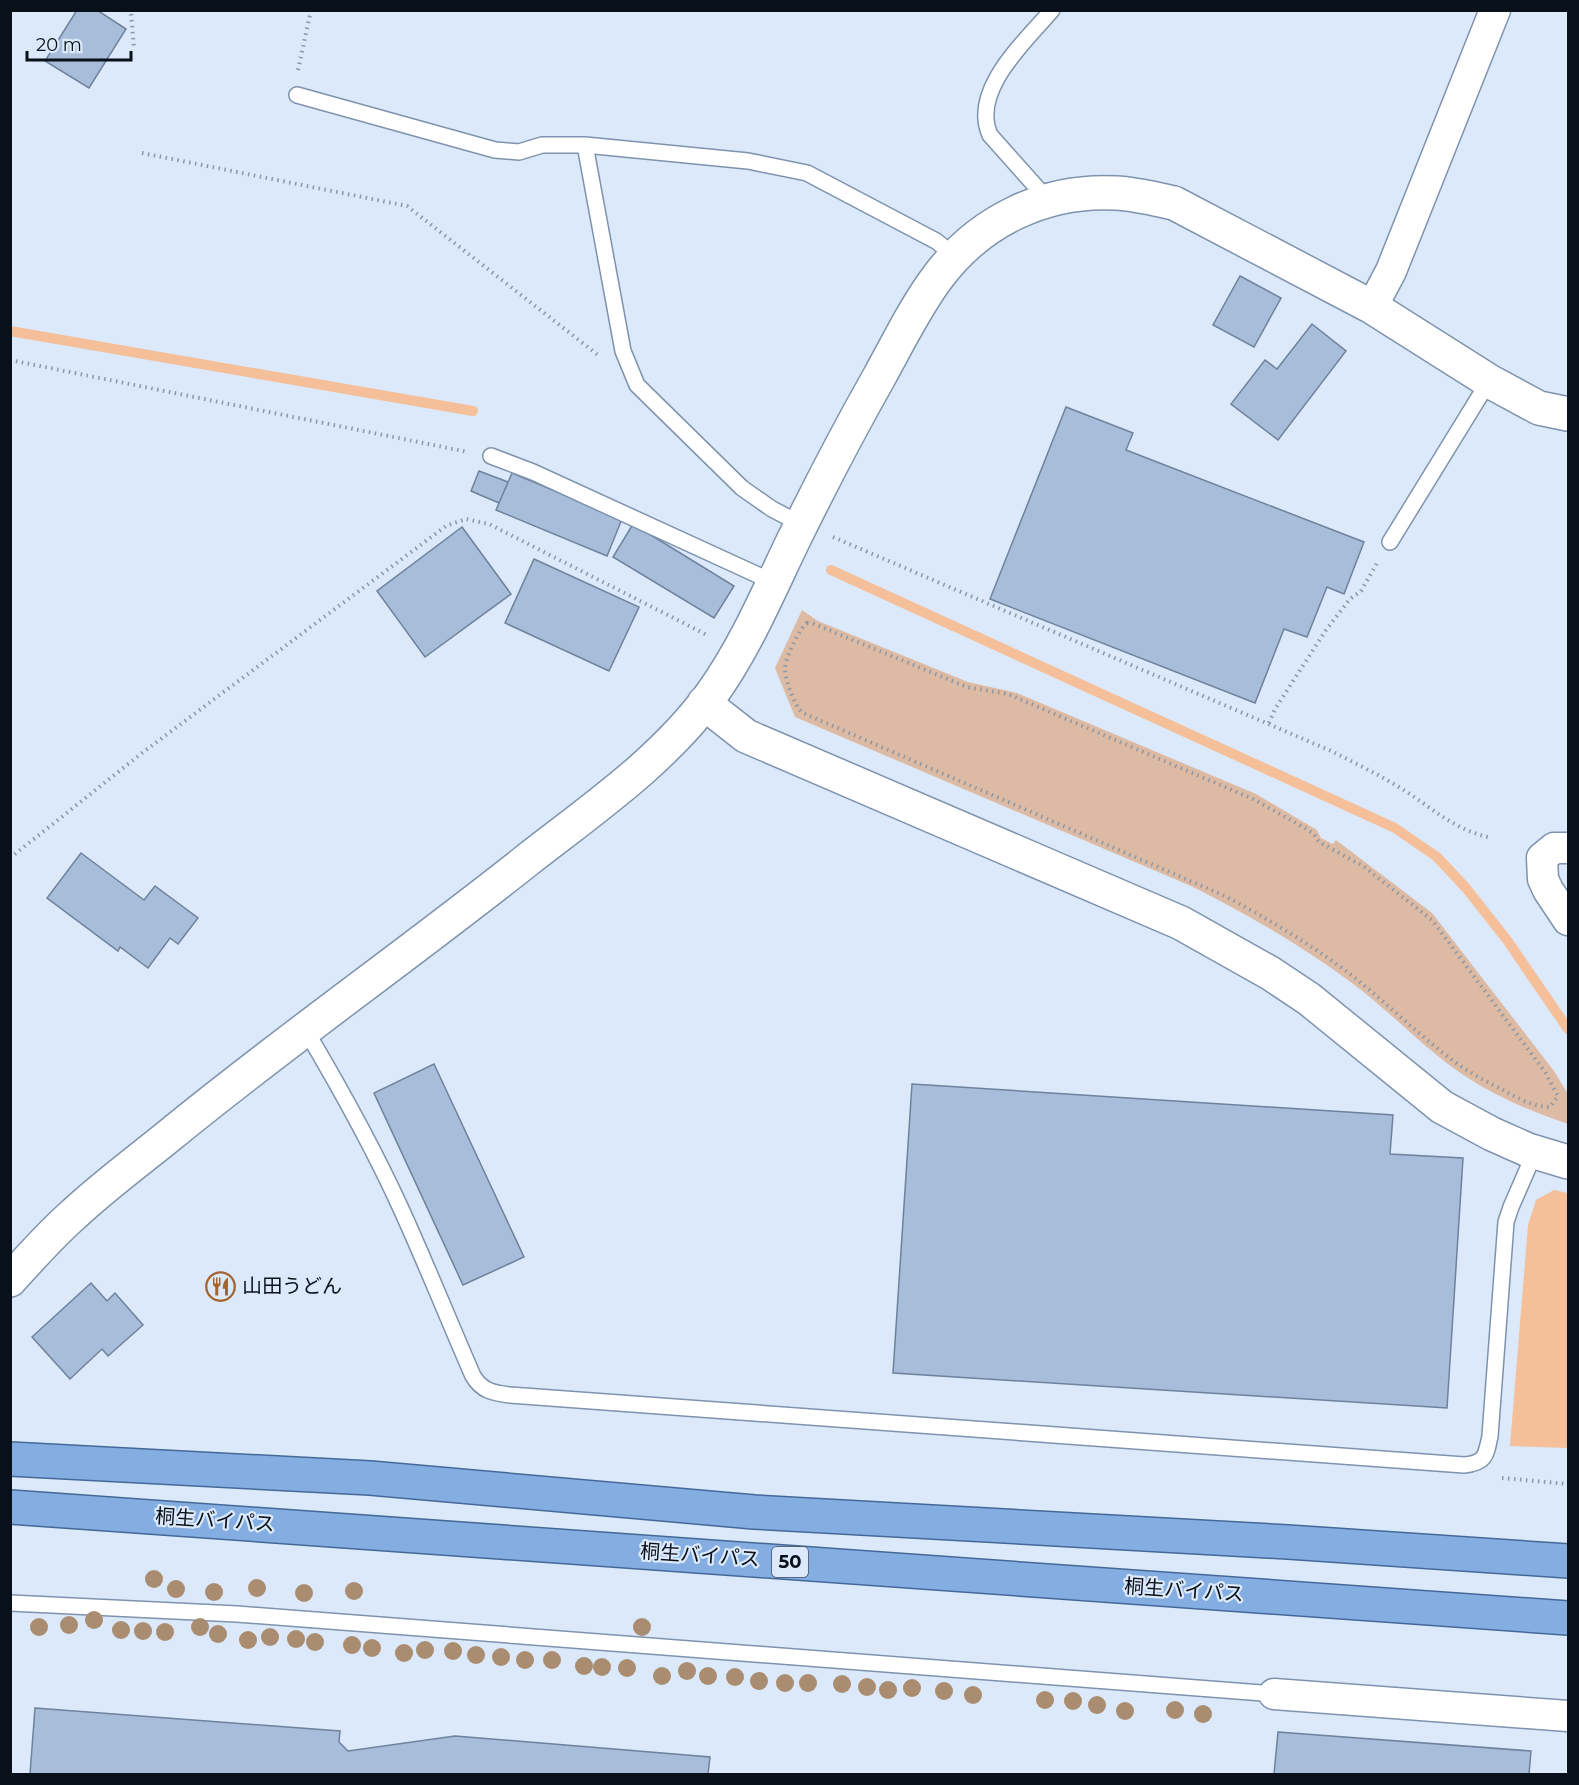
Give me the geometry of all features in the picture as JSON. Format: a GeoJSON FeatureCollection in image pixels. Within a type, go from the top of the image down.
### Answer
{"type":"FeatureCollection","features":[{"type":"Feature","properties":{"kind":"highway"},"geometry":{"type":"LineString","coordinates":[[10,1459],[369,1478],[754,1512],[1276,1541],[1569,1561]]}},
{"type":"Feature","properties":{"kind":"highway","name":"桐生バイパス"},"geometry":{"type":"LineString","coordinates":[[10,1507],[1569,1618]]}},
{"type":"Feature","properties":{"kind":"street"},"geometry":{"type":"LineString","coordinates":[[1372,307],[1390,271],[1495,10]]}},
{"type":"Feature","properties":{"kind":"street"},"geometry":{"type":"LineString","coordinates":[[10,1280],[39,1247],[75,1212],[197,1112],[486,892],[657,755],[704,703],[739,651],[773,582],[814,530],[835,456],[917,308],[936,279],[955,256],[988,228],[1019,210],[1047,199],[1115,192],[1174,203],[1372,307],[1489,381],[1539,408],[1569,414]]}},
{"type":"Feature","properties":{"kind":"street"},"geometry":{"type":"LineString","coordinates":[[704,703],[746,736],[1180,923],[1270,973],[1309,999],[1442,1107],[1492,1134],[1535,1152],[1569,1162]]}},
{"type":"Feature","properties":{"kind":"street"},"geometry":{"type":"LineString","coordinates":[[1569,848],[1554,848],[1542,858],[1543,879],[1569,920]]}},
{"type":"Feature","properties":{"kind":"street"},"geometry":{"type":"LineString","coordinates":[[1274,1694],[1569,1716]]}},
{"type":"Feature","properties":{"kind":"lane"},"geometry":{"type":"LineString","coordinates":[[1047,199],[990,135],[986,117],[992,86],[1000,70],[1052,10]]}},
{"type":"Feature","properties":{"kind":"lane"},"geometry":{"type":"LineString","coordinates":[[297,95],[495,150],[519,152],[542,144],[585,146],[748,161],[807,173],[936,241],[955,256]]}},
{"type":"Feature","properties":{"kind":"lane"},"geometry":{"type":"LineString","coordinates":[[585,146],[623,351],[637,385],[742,488],[772,509],[814,530]]}},
{"type":"Feature","properties":{"kind":"lane"},"geometry":{"type":"LineString","coordinates":[[1390,542],[1489,381]]}},
{"type":"Feature","properties":{"kind":"lane"},"geometry":{"type":"LineString","coordinates":[[490,456],[543,477],[773,582]]}},
{"type":"Feature","properties":{"kind":"lane"},"geometry":{"type":"LineString","coordinates":[[305,1029],[375,1154],[473,1376],[479,1386],[495,1393],[510,1395],[1474,1464],[1485,1456],[1490,1436],[1506,1222],[1535,1152]]}},
{"type":"Feature","properties":{"kind":"lane"},"geometry":{"type":"LineString","coordinates":[[10,1603],[237,1614],[1274,1694]]}},
{"type":"Feature","properties":{"kind":"path"},"geometry":{"type":"LineString","coordinates":[[127,10],[131,14],[134,50]]}},
{"type":"Feature","properties":{"kind":"path"},"geometry":{"type":"LineString","coordinates":[[297,95],[298,69],[311,10]]}},
{"type":"Feature","properties":{"kind":"path"},"geometry":{"type":"LineString","coordinates":[[142,153],[407,206],[637,385]]}},
{"type":"Feature","properties":{"kind":"path"},"geometry":{"type":"LineString","coordinates":[[10,360],[490,456]]}},
{"type":"Feature","properties":{"kind":"path"},"geometry":{"type":"LineString","coordinates":[[10,858],[142,753],[427,540],[446,526],[466,519],[489,524],[739,651]]}},
{"type":"Feature","properties":{"kind":"path"},"geometry":{"type":"LineString","coordinates":[[814,530],[1269,723],[1370,770],[1453,825],[1488,837]]}},
{"type":"Feature","properties":{"kind":"path"},"geometry":{"type":"LineString","coordinates":[[1269,723],[1275,709],[1326,630],[1350,599],[1361,591],[1390,542]]}},
{"type":"Feature","properties":{"kind":"path"},"geometry":{"type":"LineString","coordinates":[[807,624],[814,624],[967,687],[1008,694],[1253,799],[1305,828],[1314,834],[1318,842],[1363,866],[1432,920],[1545,1072],[1557,1091],[1557,1100],[1550,1107],[1543,1107],[1519,1098],[1457,1064],[1430,1043],[1374,992],[1299,938],[1252,910],[1197,882],[803,713],[797,709],[784,672],[785,664],[801,630],[807,624]]}},
{"type":"Feature","properties":{"kind":"path"},"geometry":{"type":"LineString","coordinates":[[1502,1478],[1569,1484]]}},
{"type":"Feature","properties":{"kind":"shaded area"},"geometry":{"type":"Polygon","coordinates":[[[802,610],[818,621],[968,682],[1017,693],[1256,794],[1317,830],[1321,838],[1333,844],[1336,840],[1432,913],[1554,1071],[1568,1094],[1568,1124],[1515,1103],[1465,1076],[1333,969],[1253,919],[1212,897],[795,717],[775,668],[802,610]]]}},
{"type":"Feature","properties":{"kind":"shaded area"},"geometry":{"type":"Polygon","coordinates":[[[1554,1190],[1568,1193],[1568,1448],[1510,1446],[1528,1225],[1536,1200],[1554,1190]]]}},
{"type":"Feature","properties":{"kind":"building"},"geometry":{"type":"Polygon","coordinates":[[[77,10],[97,10],[126,29],[89,88],[45,61],[77,10]]]}},
{"type":"Feature","properties":{"kind":"building"},"geometry":{"type":"Polygon","coordinates":[[[1240,276],[1281,298],[1254,347],[1213,325],[1240,276]]]}},
{"type":"Feature","properties":{"kind":"building"},"geometry":{"type":"Polygon","coordinates":[[[1312,324],[1346,351],[1278,440],[1231,404],[1265,360],[1277,369],[1312,324]]]}},
{"type":"Feature","properties":{"kind":"building"},"geometry":{"type":"Polygon","coordinates":[[[1066,407],[1133,433],[1126,450],[1364,542],[1344,594],[1327,587],[1307,637],[1284,629],[1255,703],[990,599],[1066,407]]]}},
{"type":"Feature","properties":{"kind":"building"},"geometry":{"type":"Polygon","coordinates":[[[479,471],[508,482],[499,503],[471,491],[479,471]]]}},
{"type":"Feature","properties":{"kind":"building"},"geometry":{"type":"Polygon","coordinates":[[[512,473],[622,519],[607,556],[496,510],[512,473]]]}},
{"type":"Feature","properties":{"kind":"building"},"geometry":{"type":"Polygon","coordinates":[[[633,524],[734,586],[714,618],[613,557],[633,524]]]}},
{"type":"Feature","properties":{"kind":"building"},"geometry":{"type":"Polygon","coordinates":[[[462,527],[511,594],[425,657],[377,591],[462,527]]]}},
{"type":"Feature","properties":{"kind":"building"},"geometry":{"type":"Polygon","coordinates":[[[534,559],[639,607],[609,671],[505,623],[534,559]]]}},
{"type":"Feature","properties":{"kind":"building"},"geometry":{"type":"Polygon","coordinates":[[[81,853],[144,900],[155,886],[198,918],[178,944],[170,938],[148,968],[120,947],[118,951],[47,898],[81,853]]]}},
{"type":"Feature","properties":{"kind":"building"},"geometry":{"type":"Polygon","coordinates":[[[434,1064],[524,1257],[463,1285],[374,1093],[434,1064]]]}},
{"type":"Feature","properties":{"kind":"building"},"geometry":{"type":"Polygon","coordinates":[[[912,1084],[1393,1115],[1390,1154],[1463,1158],[1447,1408],[893,1373],[912,1084]]]}},
{"type":"Feature","properties":{"kind":"building"},"geometry":{"type":"Polygon","coordinates":[[[91,1283],[107,1301],[115,1293],[143,1325],[108,1356],[102,1349],[70,1379],[32,1337],[91,1283]]]}},
{"type":"Feature","properties":{"kind":"building"},"geometry":{"type":"Polygon","coordinates":[[[35,1708],[340,1731],[339,1742],[348,1751],[455,1736],[710,1757],[708,1774],[30,1774],[35,1708]]]}},
{"type":"Feature","properties":{"kind":"building"},"geometry":{"type":"Polygon","coordinates":[[[1278,1732],[1531,1751],[1529,1774],[1274,1774],[1278,1732]]]}},
{"type":"Feature","properties":{"kind":"waterway"},"geometry":{"type":"LineString","coordinates":[[10,331],[473,411]]}},
{"type":"Feature","properties":{"kind":"waterway"},"geometry":{"type":"LineString","coordinates":[[831,570],[1395,828],[1437,857],[1466,888],[1507,940],[1568,1029]]}},
{"type":"Feature","properties":{"kind":"place","name":"山田うどん"},"geometry":{"type":"Point","coordinates":[221,1286]}}]}
